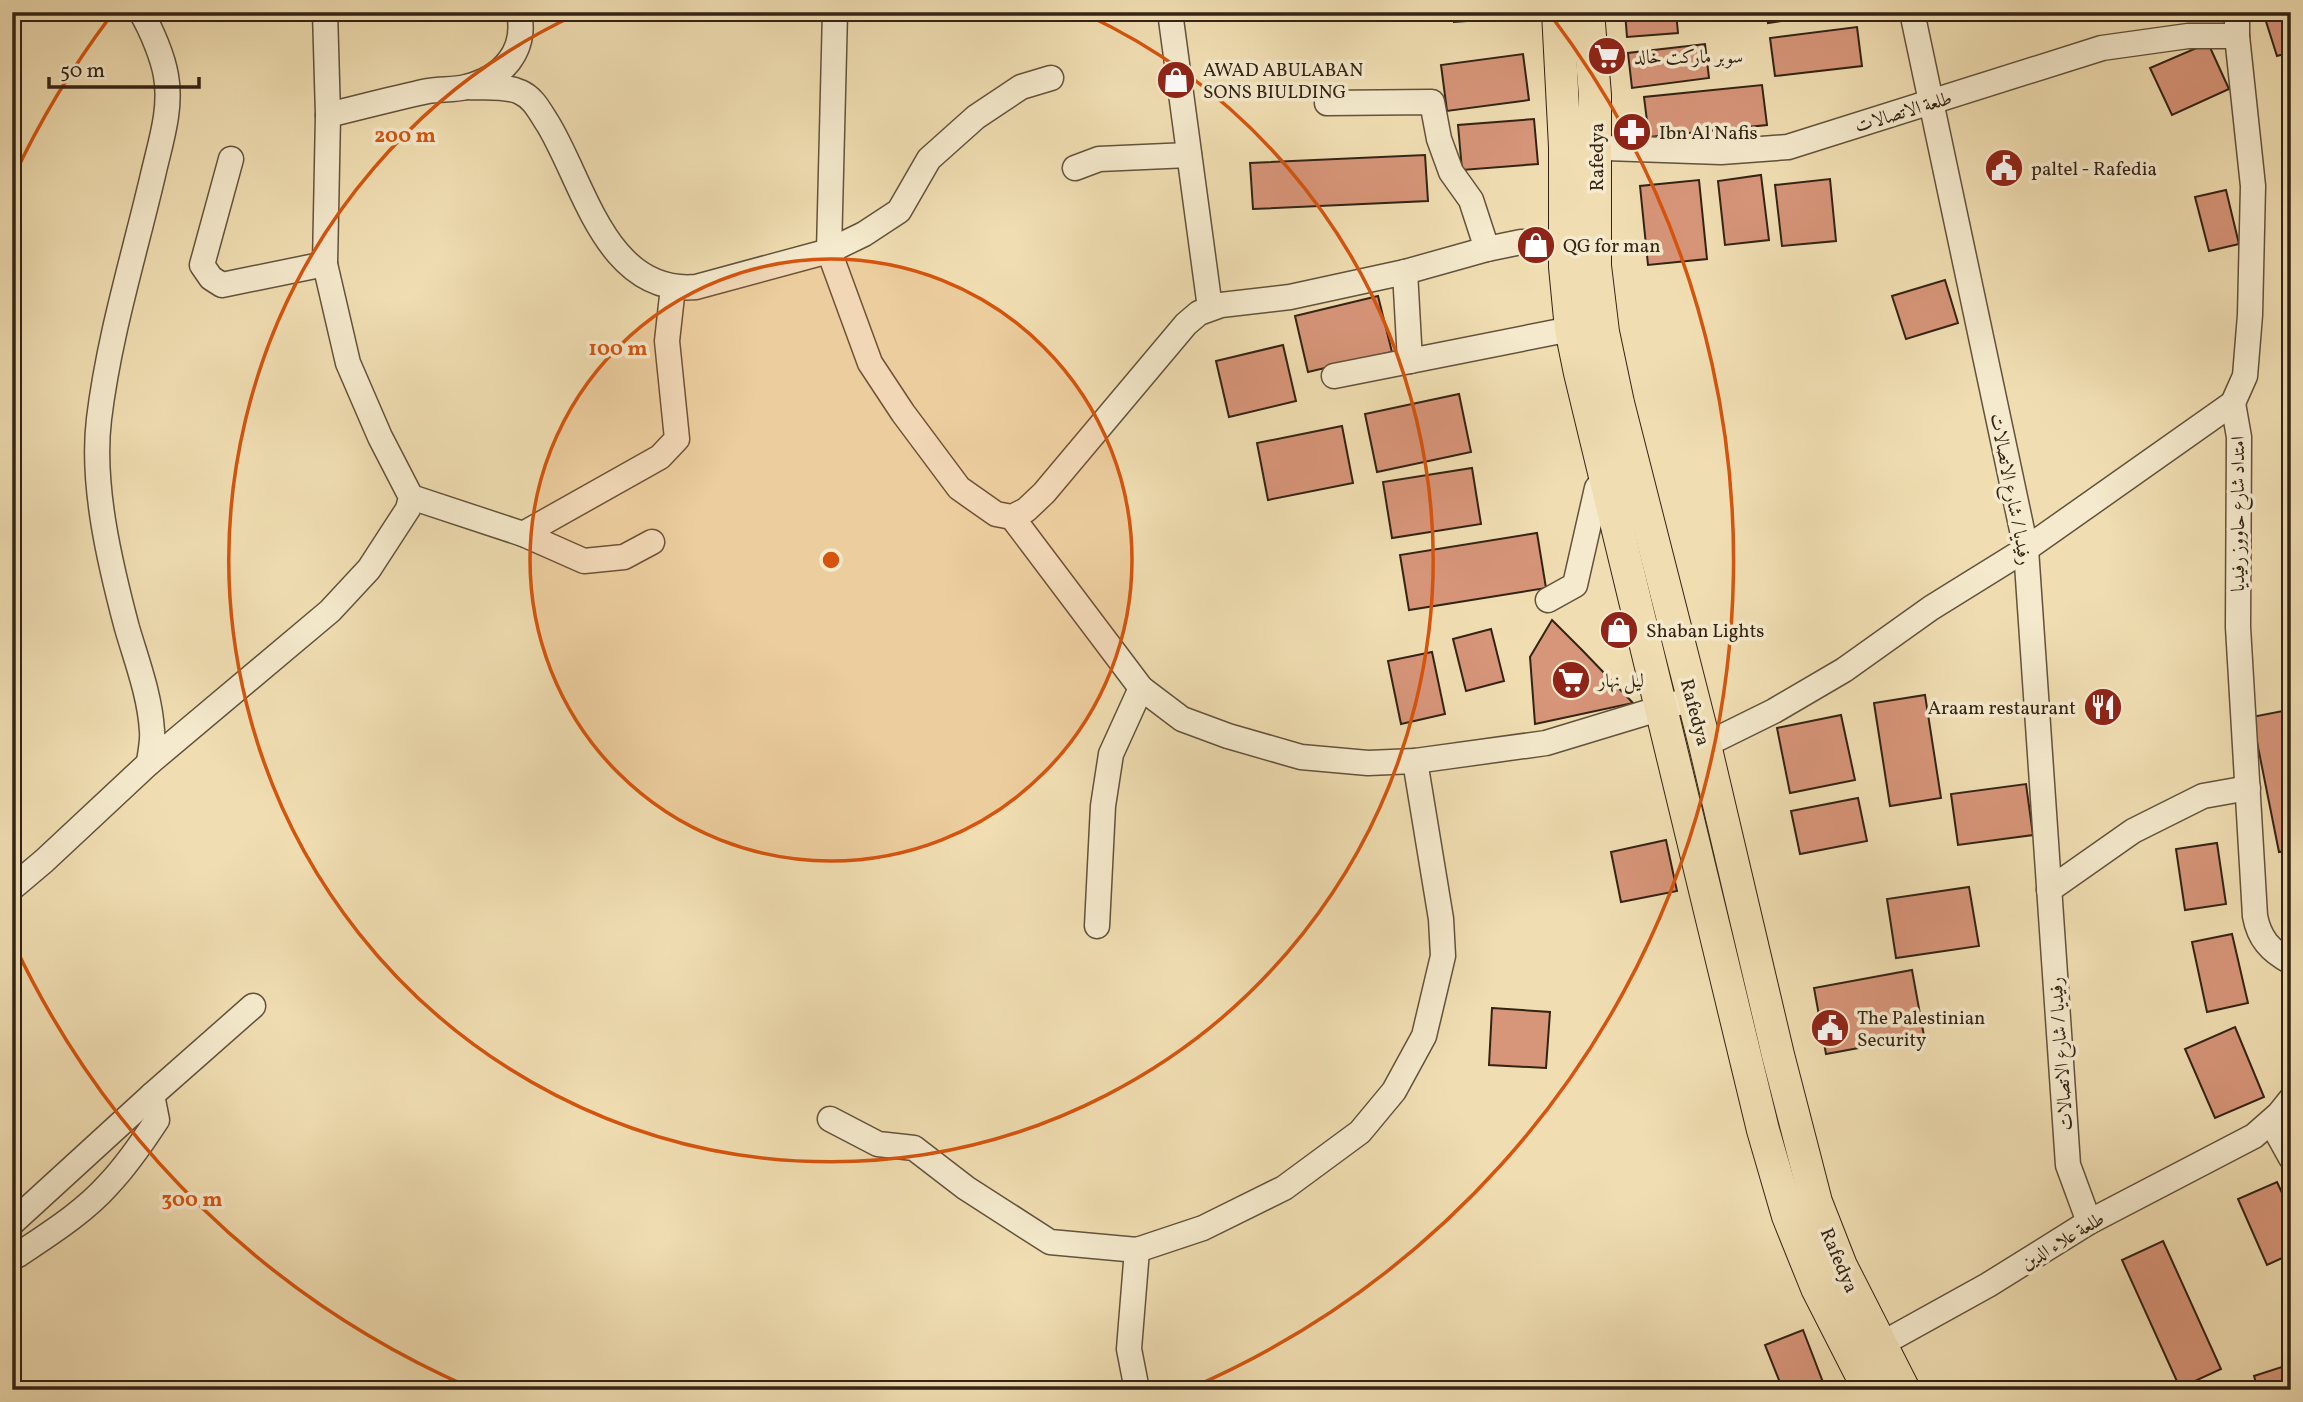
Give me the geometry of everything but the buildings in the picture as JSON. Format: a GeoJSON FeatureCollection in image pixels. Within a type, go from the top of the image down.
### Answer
{"type":"FeatureCollection","features":[{"type":"Feature","properties":{"kind":"main road","name":"Rafedya"},"geometry":{"type":"LineString","coordinates":[[1558,12],[1565,147],[1580,243],[1595,266],[1603,332],[1618,403],[1816,1202],[1841,1266],[1866,1352],[1869,1390]]}},
{"type":"Feature","properties":{"kind":"main road","name":"Rafedya"},"geometry":{"type":"LineString","coordinates":[[1588,12],[1597,149],[1580,243],[1565,267],[1571,330],[1605,479],[1767,1142],[1788,1216],[1817,1289],[1866,1352],[1904,1390]]}},
{"type":"Feature","properties":{"kind":"street"},"geometry":{"type":"LineString","coordinates":[[141,12],[148,24],[166,76],[167,112],[120,304],[103,389],[98,423],[98,460],[101,504],[111,566],[149,704],[152,733],[149,763]]}},
{"type":"Feature","properties":{"kind":"street"},"geometry":{"type":"LineString","coordinates":[[325,12],[328,115],[325,264],[348,363],[380,437],[411,498],[523,534],[584,561],[624,557],[652,542]]}},
{"type":"Feature","properties":{"kind":"street"},"geometry":{"type":"LineString","coordinates":[[467,87],[495,73],[516,54],[522,34],[519,12]]}},
{"type":"Feature","properties":{"kind":"street"},"geometry":{"type":"LineString","coordinates":[[835,12],[829,251],[870,363],[903,413],[959,488],[996,514],[1013,517],[1026,510],[1044,493],[1186,324],[1210,307],[1290,297],[1405,272],[1521,242],[1580,243]]}},
{"type":"Feature","properties":{"kind":"street"},"geometry":{"type":"LineString","coordinates":[[1170,12],[1210,307]]}},
{"type":"Feature","properties":{"kind":"street","name":"رفيديا / شارع الاتصالات"},"geometry":{"type":"LineString","coordinates":[[1912,12],[2026,549],[2068,1165],[2089,1222]]}},
{"type":"Feature","properties":{"kind":"street"},"geometry":{"type":"LineString","coordinates":[[1704,745],[1774,711],[1844,670],[1931,608],[2026,549],[2233,403],[2245,376],[2250,315],[2253,186],[2237,24]]}},
{"type":"Feature","properties":{"kind":"street","name":"طلعة الاتصالات"},"geometry":{"type":"LineString","coordinates":[[1565,147],[1721,152],[1788,147],[2102,48],[2188,37],[2237,24]]}},
{"type":"Feature","properties":{"kind":"street"},"geometry":{"type":"LineString","coordinates":[[328,115],[431,90],[467,87],[520,92],[532,100],[556,138],[587,206],[618,253],[638,271],[673,287],[696,287],[829,251],[864,234],[899,211],[929,159],[976,117],[1021,87],[1051,78]]}},
{"type":"Feature","properties":{"kind":"street"},"geometry":{"type":"LineString","coordinates":[[1328,103],[1432,102],[1439,139],[1451,172],[1471,200],[1487,249]]}},
{"type":"Feature","properties":{"kind":"street"},"geometry":{"type":"LineString","coordinates":[[1075,168],[1100,159],[1189,155]]}},
{"type":"Feature","properties":{"kind":"street"},"geometry":{"type":"LineString","coordinates":[[231,159],[202,265],[211,278],[222,285],[325,264]]}},
{"type":"Feature","properties":{"kind":"street"},"geometry":{"type":"LineString","coordinates":[[1405,272],[1410,361]]}},
{"type":"Feature","properties":{"kind":"street"},"geometry":{"type":"LineString","coordinates":[[523,534],[660,457],[677,439],[667,341],[673,287]]}},
{"type":"Feature","properties":{"kind":"street"},"geometry":{"type":"LineString","coordinates":[[1334,376],[1571,330]]}},
{"type":"Feature","properties":{"kind":"street","name":"امتداد شارع حاووز رفيديا"},"geometry":{"type":"LineString","coordinates":[[2233,403],[2239,437],[2238,627],[2253,894],[2257,927],[2268,947],[2291,962]]}},
{"type":"Feature","properties":{"kind":"street"},"geometry":{"type":"LineString","coordinates":[[1548,600],[1575,585],[1597,488],[1605,479]]}},
{"type":"Feature","properties":{"kind":"street"},"geometry":{"type":"LineString","coordinates":[[12,888],[149,763],[330,611],[369,569],[402,520],[411,498]]}},
{"type":"Feature","properties":{"kind":"street"},"geometry":{"type":"LineString","coordinates":[[1013,517],[1140,688],[1182,719],[1227,736],[1301,757],[1368,763],[1415,761],[1546,743],[1692,698]]}},
{"type":"Feature","properties":{"kind":"street"},"geometry":{"type":"LineString","coordinates":[[1097,926],[1103,806],[1111,754],[1140,688]]}},
{"type":"Feature","properties":{"kind":"street"},"geometry":{"type":"LineString","coordinates":[[830,1119],[878,1144],[914,1147],[966,1188],[1050,1242],[1137,1250],[1202,1228],[1284,1188],[1360,1132],[1394,1091],[1424,1036],[1443,956],[1441,919],[1415,761]]}},
{"type":"Feature","properties":{"kind":"street"},"geometry":{"type":"LineString","coordinates":[[2049,890],[2133,831],[2203,796],[2248,788]]}},
{"type":"Feature","properties":{"kind":"street"},"geometry":{"type":"LineString","coordinates":[[12,1223],[253,1006]]}},
{"type":"Feature","properties":{"kind":"street"},"geometry":{"type":"LineString","coordinates":[[18,1255],[60,1226],[106,1187],[129,1161],[157,1120],[152,1095]]}},
{"type":"Feature","properties":{"kind":"street","name":"طلعة علاء الدين"},"geometry":{"type":"LineString","coordinates":[[1866,1352],[1988,1285],[2089,1222],[2254,1136],[2271,1122],[2291,1099]]}},
{"type":"Feature","properties":{"kind":"street"},"geometry":{"type":"LineString","coordinates":[[2271,1122],[2291,1158]]}},
{"type":"Feature","properties":{"kind":"street"},"geometry":{"type":"LineString","coordinates":[[1137,1250],[1129,1349],[1137,1390]]}},
{"type":"Feature","properties":{"kind":"place","name":"سوبر مارکت خالد"},"geometry":{"type":"Point","coordinates":[1607,56]}},
{"type":"Feature","properties":{"kind":"place","name":"AWAD ABULABAN SONS BIULDING"},"geometry":{"type":"Point","coordinates":[1176,80]}},
{"type":"Feature","properties":{"kind":"place","name":"Ibn Al Nafis"},"geometry":{"type":"Point","coordinates":[1632,132]}},
{"type":"Feature","properties":{"kind":"place","name":"paltel - Rafedia"},"geometry":{"type":"Point","coordinates":[2004,168]}},
{"type":"Feature","properties":{"kind":"place","name":"QG for man"},"geometry":{"type":"Point","coordinates":[1536,245]}},
{"type":"Feature","properties":{"kind":"place","name":"Shaban Lights"},"geometry":{"type":"Point","coordinates":[1619,630]}},
{"type":"Feature","properties":{"kind":"place","name":"ليل نهار"},"geometry":{"type":"Point","coordinates":[1571,680]}},
{"type":"Feature","properties":{"kind":"place","name":"Araam restaurant"},"geometry":{"type":"Point","coordinates":[2103,707]}},
{"type":"Feature","properties":{"kind":"place","name":"The Palestinian Security"},"geometry":{"type":"Point","coordinates":[1830,1028]}}]}
